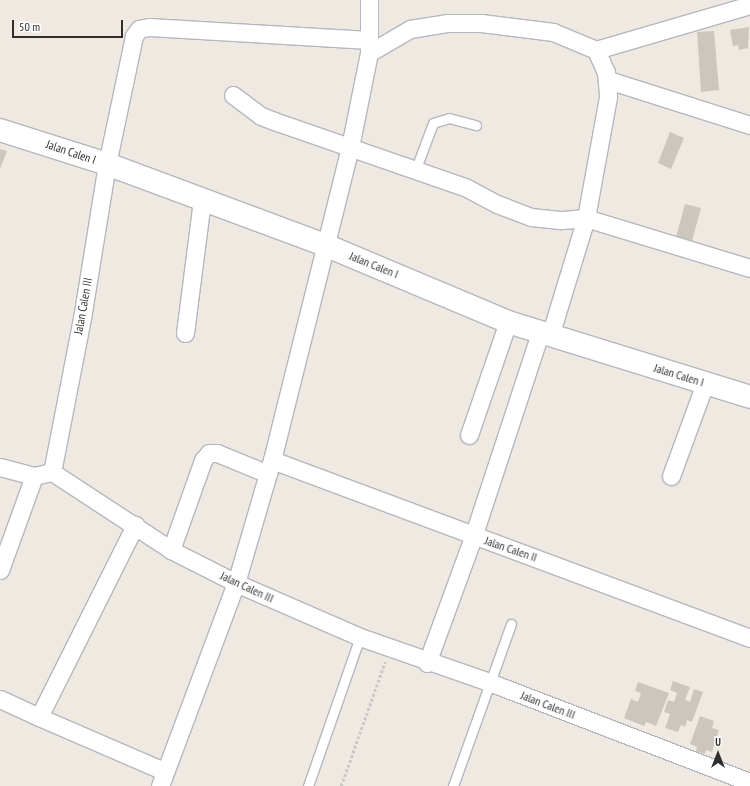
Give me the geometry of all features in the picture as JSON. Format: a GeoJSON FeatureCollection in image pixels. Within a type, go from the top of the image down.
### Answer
{"type":"FeatureCollection","features":[{"type":"Feature","properties":{"kind":"street"},"geometry":{"type":"LineString","coordinates":[[0,699],[162,778],[236,583],[270,467],[350,147],[369,47],[369,0]]}},
{"type":"Feature","properties":{"kind":"street"},"geometry":{"type":"LineString","coordinates":[[369,47],[410,29],[447,23],[481,23],[553,32],[596,50],[749,8]]}},
{"type":"Feature","properties":{"kind":"street","name":"Jalan Calen III"},"geometry":{"type":"LineString","coordinates":[[369,47],[149,27],[139,29],[130,43],[107,164],[82,318],[52,472],[171,550],[236,583],[360,637],[427,663],[489,682],[750,782]]}},
{"type":"Feature","properties":{"kind":"street"},"geometry":{"type":"LineString","coordinates":[[427,663],[586,218],[608,97],[608,80],[596,50]]}},
{"type":"Feature","properties":{"kind":"street"},"geometry":{"type":"LineString","coordinates":[[608,80],[750,124]]}},
{"type":"Feature","properties":{"kind":"street"},"geometry":{"type":"LineString","coordinates":[[233,95],[261,116],[415,171],[466,187],[497,204],[531,217],[562,220],[586,218],[750,268]]}},
{"type":"Feature","properties":{"kind":"street","name":"Jalan Calen I"},"geometry":{"type":"LineString","coordinates":[[0,130],[107,164],[202,201],[325,245],[508,322],[750,397]]}},
{"type":"Feature","properties":{"kind":"street"},"geometry":{"type":"LineString","coordinates":[[185,332],[202,201]]}},
{"type":"Feature","properties":{"kind":"street"},"geometry":{"type":"LineString","coordinates":[[469,435],[508,322]]}},
{"type":"Feature","properties":{"kind":"street"},"geometry":{"type":"LineString","coordinates":[[671,476],[705,383]]}},
{"type":"Feature","properties":{"kind":"street","name":"Jalan Calen II"},"geometry":{"type":"LineString","coordinates":[[171,550],[203,460],[209,453],[217,453],[270,467],[473,536],[750,638]]}},
{"type":"Feature","properties":{"kind":"street"},"geometry":{"type":"LineString","coordinates":[[0,466],[34,476],[52,472]]}},
{"type":"Feature","properties":{"kind":"street"},"geometry":{"type":"LineString","coordinates":[[0,570],[34,476]]}},
{"type":"Feature","properties":{"kind":"street"},"geometry":{"type":"LineString","coordinates":[[39,718],[135,525]]}},
{"type":"Feature","properties":{"kind":"lane"},"geometry":{"type":"LineString","coordinates":[[415,171],[434,123],[449,118],[476,125]]}},
{"type":"Feature","properties":{"kind":"lane"},"geometry":{"type":"LineString","coordinates":[[453,786],[510,624]]}},
{"type":"Feature","properties":{"kind":"lane"},"geometry":{"type":"LineString","coordinates":[[308,786],[360,637]]}},
{"type":"Feature","properties":{"kind":"path"},"geometry":{"type":"LineString","coordinates":[[341,786],[390,648]]}},
{"type":"Feature","properties":{"kind":"building"},"geometry":{"type":"Polygon","coordinates":[[[749,27],[748,48],[739,50],[738,45],[733,46],[730,30],[749,27]]]}},
{"type":"Feature","properties":{"kind":"building"},"geometry":{"type":"Polygon","coordinates":[[[714,31],[719,90],[701,92],[697,32],[714,31]]]}},
{"type":"Feature","properties":{"kind":"building"},"geometry":{"type":"Polygon","coordinates":[[[670,132],[684,138],[671,169],[658,163],[670,132]]]}},
{"type":"Feature","properties":{"kind":"building"},"geometry":{"type":"Polygon","coordinates":[[[0,149],[7,151],[0,169],[0,149]]]}},
{"type":"Feature","properties":{"kind":"building"},"geometry":{"type":"Polygon","coordinates":[[[685,204],[701,208],[692,241],[676,237],[685,204]]]}},
{"type":"Feature","properties":{"kind":"building"},"geometry":{"type":"Polygon","coordinates":[[[673,681],[690,687],[685,700],[690,702],[694,689],[703,692],[692,722],[687,720],[685,727],[681,725],[678,732],[665,728],[670,714],[664,712],[668,700],[674,702],[677,693],[670,690],[673,681]]]}},
{"type":"Feature","properties":{"kind":"building"},"geometry":{"type":"Polygon","coordinates":[[[638,682],[669,693],[656,726],[646,722],[644,726],[624,718],[631,699],[638,702],[641,693],[635,691],[638,682]]]}},
{"type":"Feature","properties":{"kind":"building"},"geometry":{"type":"Polygon","coordinates":[[[700,716],[714,721],[712,728],[719,730],[712,752],[706,750],[705,754],[696,751],[697,747],[690,744],[700,716]]]}}]}
